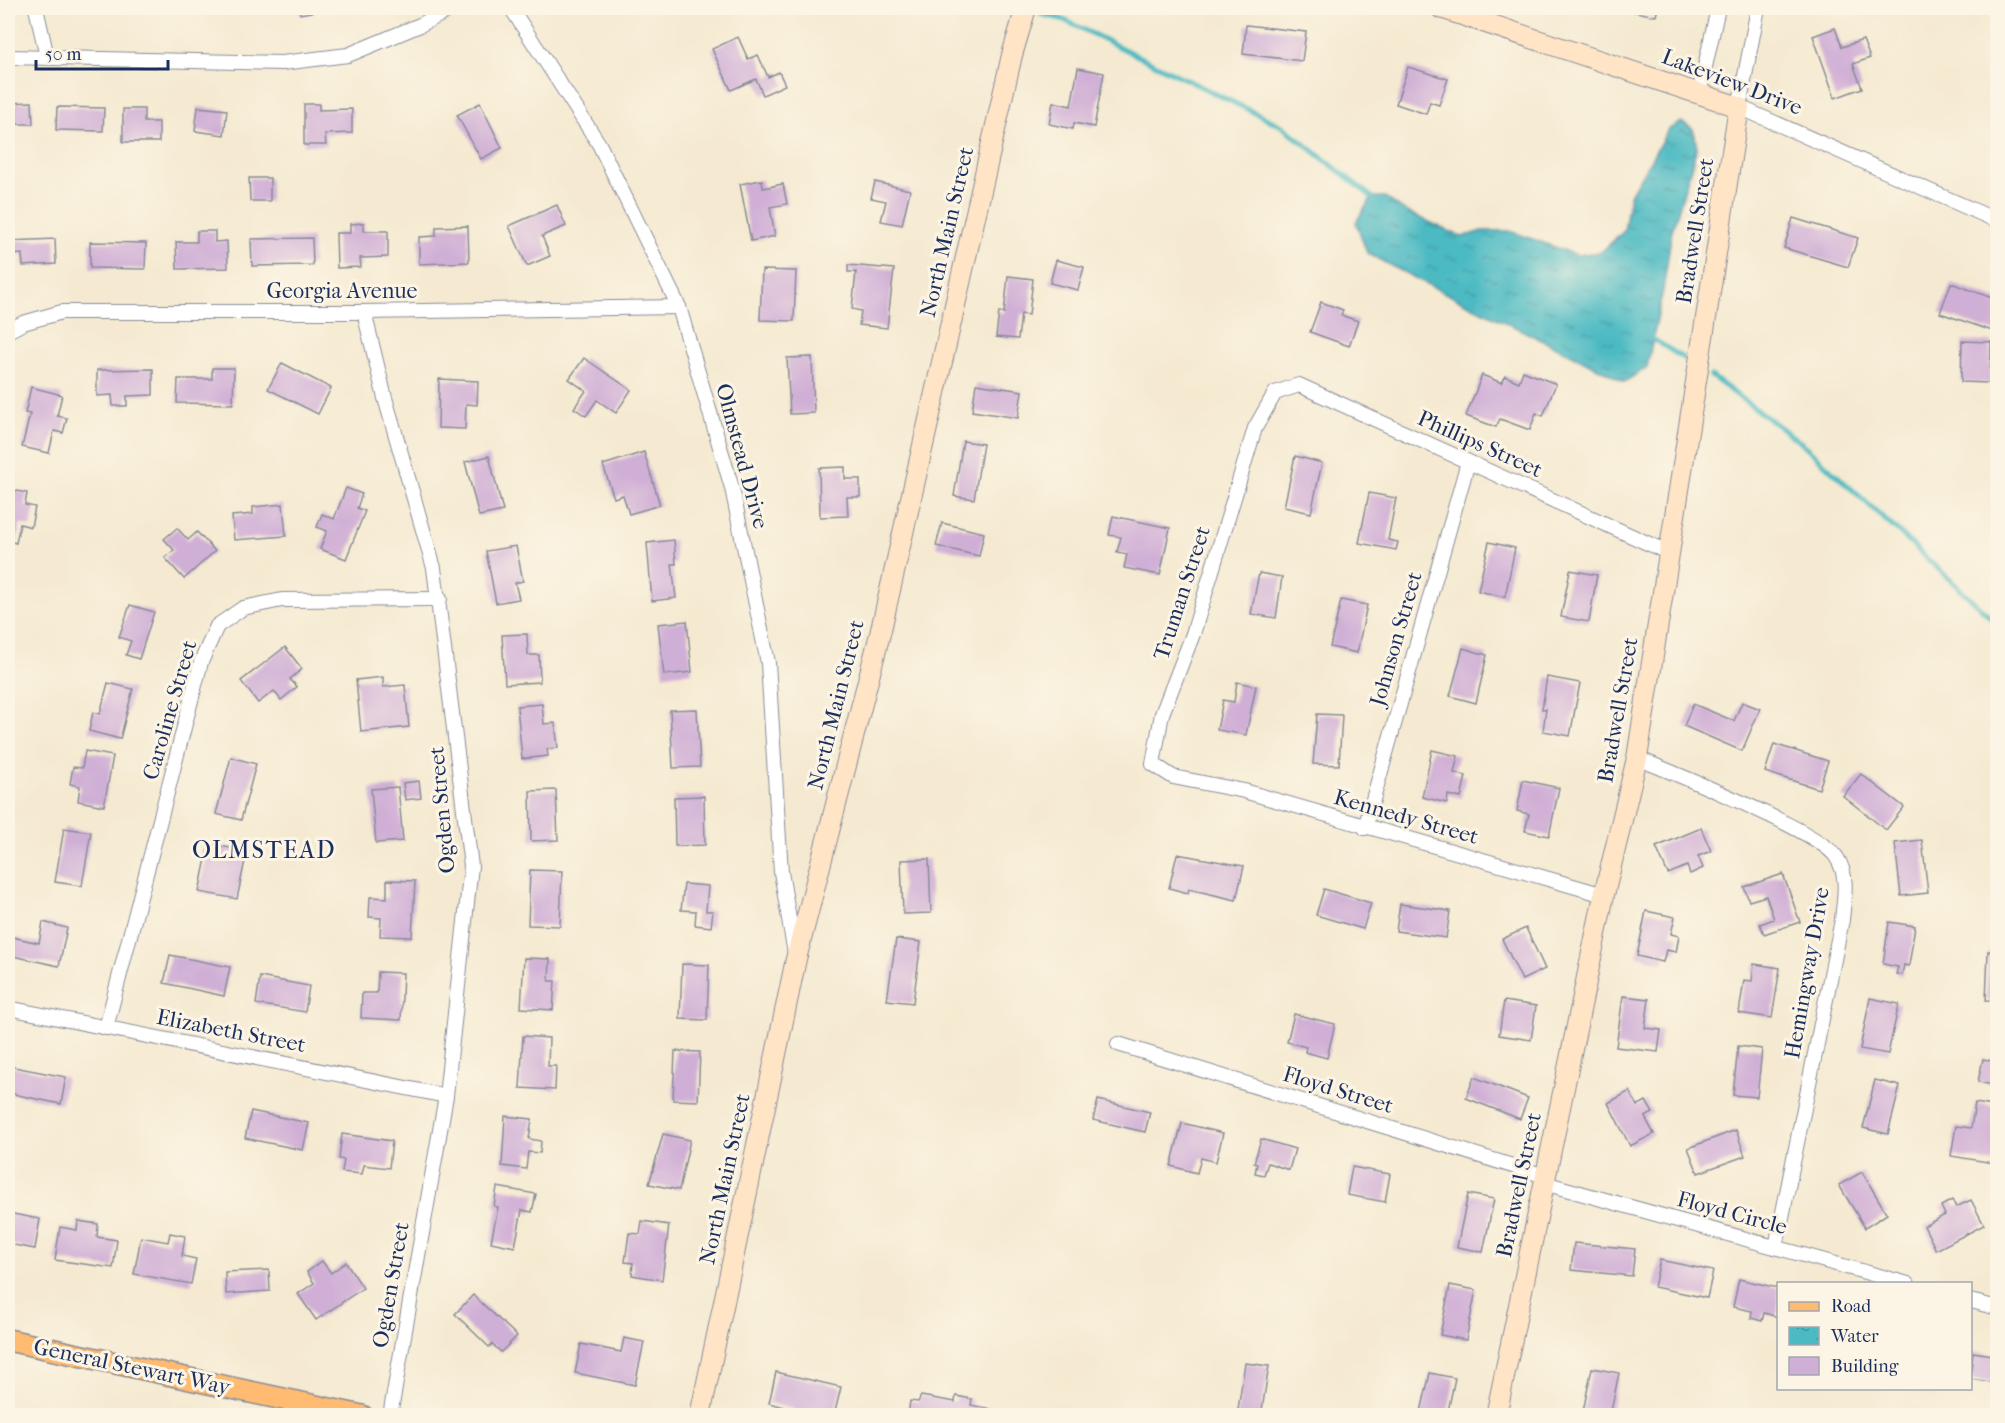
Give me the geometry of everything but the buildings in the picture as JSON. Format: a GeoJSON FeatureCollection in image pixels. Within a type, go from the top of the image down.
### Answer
{"type":"FeatureCollection","features":[{"type":"Feature","properties":{"kind":"main road","name":"General Stewart Way"},"geometry":{"type":"LineString","coordinates":[[8,1341],[362,1416]]}},
{"type":"Feature","properties":{"kind":"street"},"geometry":{"type":"LineString","coordinates":[[36,8],[47,57]]}},
{"type":"Feature","properties":{"kind":"street"},"geometry":{"type":"LineString","coordinates":[[8,57],[282,63],[348,55],[420,25],[453,8]]}},
{"type":"Feature","properties":{"kind":"street","name":"Olmstead Drive"},"geometry":{"type":"LineString","coordinates":[[512,8],[599,144],[679,307],[732,488],[768,663],[781,872],[796,959]]}},
{"type":"Feature","properties":{"kind":"street","name":"North Main Street"},"geometry":{"type":"LineString","coordinates":[[700,1416],[796,959],[880,634],[1012,55],[1026,8]]}},
{"type":"Feature","properties":{"kind":"street","name":"Lakeview Drive"},"geometry":{"type":"LineString","coordinates":[[1441,8],[1482,13],[1699,94],[1739,106],[1998,221]]}},
{"type":"Feature","properties":{"kind":"street"},"geometry":{"type":"LineString","coordinates":[[1699,94],[1718,8]]}},
{"type":"Feature","properties":{"kind":"street","name":"Bradwell Street"},"geometry":{"type":"LineString","coordinates":[[1496,1416],[1604,895],[1637,758],[1667,552],[1739,106],[1758,8]]}},
{"type":"Feature","properties":{"kind":"street","name":"Georgia Avenue"},"geometry":{"type":"LineString","coordinates":[[8,331],[23,323],[62,312],[364,312],[679,307]]}},
{"type":"Feature","properties":{"kind":"street","name":"Ogden Street"},"geometry":{"type":"LineString","coordinates":[[364,312],[385,398],[434,568],[440,599],[471,866],[446,1096],[390,1416]]}},
{"type":"Feature","properties":{"kind":"street","name":"Phillips Street"},"geometry":{"type":"LineString","coordinates":[[1275,393],[1299,385],[1667,552]]}},
{"type":"Feature","properties":{"kind":"street","name":"Truman Street"},"geometry":{"type":"LineString","coordinates":[[1197,783],[1173,777],[1153,764],[1162,714],[1193,634],[1255,428],[1275,393]]}},
{"type":"Feature","properties":{"kind":"street","name":"Johnson Street"},"geometry":{"type":"LineString","coordinates":[[1365,828],[1468,462]]}},
{"type":"Feature","properties":{"kind":"street","name":"Caroline Street"},"geometry":{"type":"LineString","coordinates":[[106,1028],[201,662],[218,626],[243,608],[282,600],[440,599]]}},
{"type":"Feature","properties":{"kind":"street","name":"Hemingway Drive"},"geometry":{"type":"LineString","coordinates":[[1637,758],[1704,785],[1793,828],[1836,855],[1845,875],[1842,920],[1776,1246]]}},
{"type":"Feature","properties":{"kind":"street","name":"Kennedy Street"},"geometry":{"type":"LineString","coordinates":[[1197,783],[1244,791],[1365,828],[1604,895]]}},
{"type":"Feature","properties":{"kind":"street","name":"Elizabeth Street"},"geometry":{"type":"LineString","coordinates":[[8,1008],[446,1096]]}},
{"type":"Feature","properties":{"kind":"street","name":"Floyd Street"},"geometry":{"type":"LineString","coordinates":[[1118,1044],[1545,1180]]}},
{"type":"Feature","properties":{"kind":"street","name":"Floyd Circle"},"geometry":{"type":"LineString","coordinates":[[1545,1180],[1901,1282]]}},
{"type":"Feature","properties":{"kind":"street"},"geometry":{"type":"LineString","coordinates":[[1972,1301],[1998,1308]]}},
{"type":"Feature","properties":{"kind":"water"},"geometry":{"type":"Polygon","coordinates":[[[1681,122],[1693,129],[1697,147],[1672,231],[1663,290],[1647,367],[1625,382],[1367,253],[1356,222],[1372,197],[1385,197],[1403,210],[1462,237],[1482,231],[1510,231],[1577,255],[1601,252],[1624,231],[1630,195],[1668,130],[1681,122]]]}},
{"type":"Feature","properties":{"kind":"waterway"},"geometry":{"type":"LineString","coordinates":[[1041,14],[1062,19],[1282,126],[1372,197]]}},
{"type":"Feature","properties":{"kind":"waterway"},"geometry":{"type":"LineString","coordinates":[[1653,339],[1683,358]]}},
{"type":"Feature","properties":{"kind":"waterway"},"geometry":{"type":"LineString","coordinates":[[1711,376],[1803,444],[1998,624]]}},
{"type":"Feature","properties":{"kind":"district","name":"OLMSTEAD"},"geometry":{"type":"Point","coordinates":[264,850]}}]}
